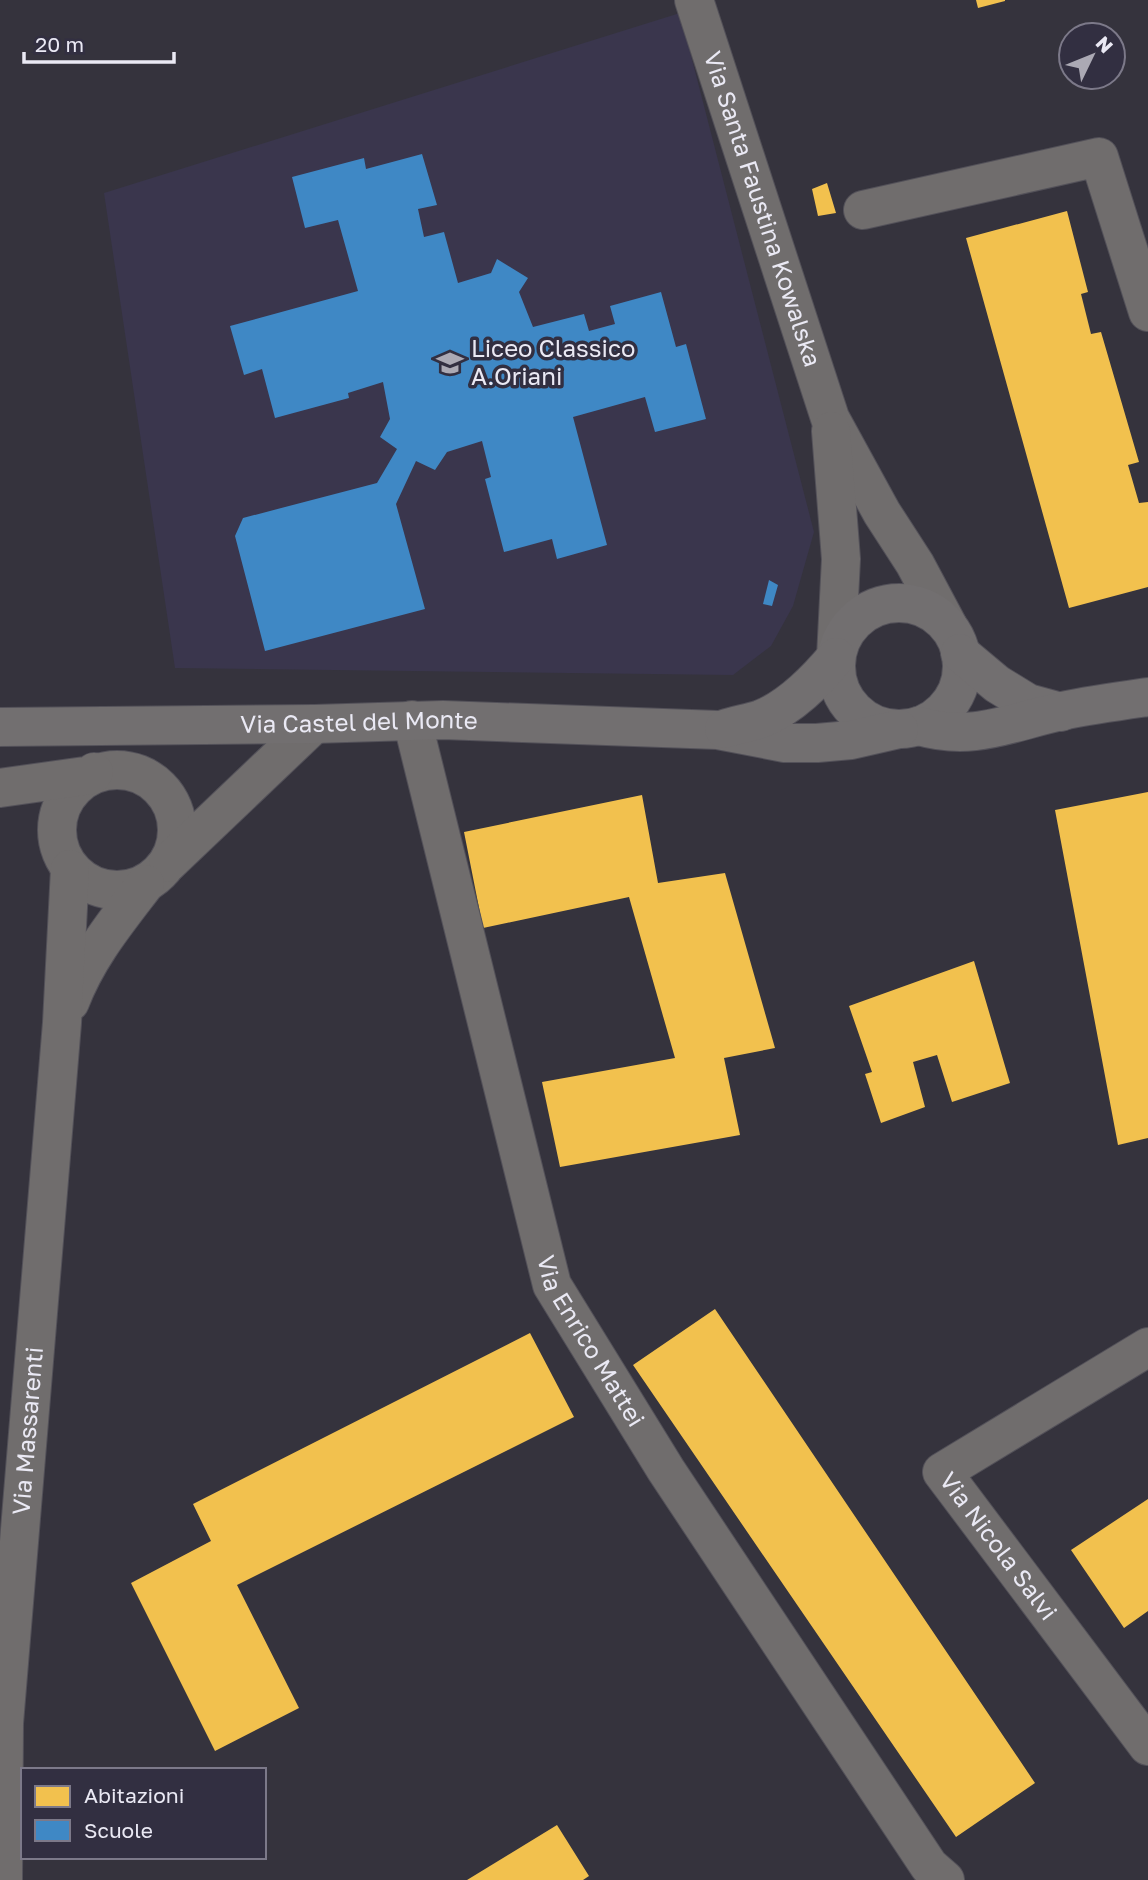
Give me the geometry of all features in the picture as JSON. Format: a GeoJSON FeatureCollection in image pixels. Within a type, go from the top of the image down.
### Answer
{"type":"FeatureCollection","features":[{"type":"Feature","properties":{"kind":"main road","name":"Via Castel del Monte"},"geometry":{"type":"LineString","coordinates":[[718,730],[762,718],[797,697],[836,657],[844,636],[856,619],[875,607],[895,603],[915,605],[933,613],[954,640],[997,684],[1028,704],[1061,712]]}},
{"type":"Feature","properties":{"kind":"main road","name":"Via Castel del Monte"},"geometry":{"type":"LineString","coordinates":[[0,727],[314,724],[412,720],[718,730],[785,743],[851,740],[909,727],[937,716],[951,702],[960,684],[962,664],[954,640]]}},
{"type":"Feature","properties":{"kind":"main road","name":"Via Castel del Monte"},"geometry":{"type":"LineString","coordinates":[[836,657],[837,678],[845,698],[859,714],[878,725],[942,733],[971,732],[1012,726],[1061,712],[1148,696]]}},
{"type":"Feature","properties":{"kind":"street","name":"Via Santa Faustina Kowalska"},"geometry":{"type":"LineString","coordinates":[[694,0],[830,418]]}},
{"type":"Feature","properties":{"kind":"street"},"geometry":{"type":"LineString","coordinates":[[863,210],[1098,157],[1148,312]]}},
{"type":"Feature","properties":{"kind":"street"},"geometry":{"type":"LineString","coordinates":[[830,418],[882,513],[915,564],[954,640]]}},
{"type":"Feature","properties":{"kind":"street"},"geometry":{"type":"LineString","coordinates":[[830,418],[841,559],[836,657]]}},
{"type":"Feature","properties":{"kind":"street","name":"Via Enrico Mattei"},"geometry":{"type":"LineString","coordinates":[[412,720],[552,1285],[673,1482],[929,1866],[945,1880]]}},
{"type":"Feature","properties":{"kind":"street"},"geometry":{"type":"LineString","coordinates":[[62,1023],[79,977],[101,941],[157,873],[175,846],[178,829],[167,796],[155,783],[123,727],[92,775],[76,784],[64,799],[58,816],[56,835],[61,853],[71,869],[86,882],[105,890],[126,890],[157,873],[314,724]]}},
{"type":"Feature","properties":{"kind":"street"},"geometry":{"type":"LineString","coordinates":[[0,788],[92,775],[108,770],[141,774],[155,783]]}},
{"type":"Feature","properties":{"kind":"street"},"geometry":{"type":"LineString","coordinates":[[62,1023],[71,869]]}},
{"type":"Feature","properties":{"kind":"street","name":"Via Massarenti"},"geometry":{"type":"LineString","coordinates":[[4,1880],[4,1723],[62,1023]]}},
{"type":"Feature","properties":{"kind":"street","name":"Via Nicola Salvi"},"geometry":{"type":"LineString","coordinates":[[1148,1347],[942,1472],[1148,1746]]}},
{"type":"Feature","properties":{"kind":"shaded area","name":"Liceo Classico A.Oriani"},"geometry":{"type":"Polygon","coordinates":[[[680,13],[814,532],[793,606],[771,646],[733,675],[175,668],[104,193],[680,13]]]}},
{"type":"Feature","properties":{"kind":"building: Abitazioni"},"geometry":{"type":"Polygon","coordinates":[[[976,0],[1005,0],[1005,1],[978,8],[976,0]]]}},
{"type":"Feature","properties":{"kind":"building: Abitazioni"},"geometry":{"type":"Polygon","coordinates":[[[827,183],[836,213],[818,216],[812,189],[827,183]]]}},
{"type":"Feature","properties":{"kind":"building: Abitazioni"},"geometry":{"type":"Polygon","coordinates":[[[1067,211],[1088,292],[1081,294],[1091,334],[1101,332],[1139,462],[1128,465],[1139,503],[1148,502],[1148,587],[1069,608],[966,238],[1067,211]]]}},
{"type":"Feature","properties":{"kind":"building: Abitazioni"},"geometry":{"type":"Polygon","coordinates":[[[1148,792],[1148,1138],[1118,1145],[1055,810],[1148,792]]]}},
{"type":"Feature","properties":{"kind":"building: Abitazioni"},"geometry":{"type":"Polygon","coordinates":[[[642,795],[658,883],[725,873],[775,1048],[724,1058],[740,1135],[560,1167],[542,1082],[675,1058],[629,897],[483,928],[464,832],[642,795]]]}},
{"type":"Feature","properties":{"kind":"building: Abitazioni"},"geometry":{"type":"Polygon","coordinates":[[[974,961],[1010,1083],[952,1102],[937,1055],[913,1062],[925,1107],[881,1123],[865,1074],[872,1072],[849,1006],[974,961]]]}},
{"type":"Feature","properties":{"kind":"building: Abitazioni"},"geometry":{"type":"Polygon","coordinates":[[[715,1309],[1035,1783],[956,1837],[633,1365],[715,1309]]]}},
{"type":"Feature","properties":{"kind":"building: Abitazioni"},"geometry":{"type":"Polygon","coordinates":[[[530,1333],[574,1417],[237,1585],[299,1708],[215,1751],[131,1583],[211,1541],[193,1504],[530,1333]]]}},
{"type":"Feature","properties":{"kind":"building: Abitazioni"},"geometry":{"type":"Polygon","coordinates":[[[1148,1499],[1148,1611],[1124,1628],[1071,1550],[1148,1499]]]}},
{"type":"Feature","properties":{"kind":"building: Abitazioni"},"geometry":{"type":"Polygon","coordinates":[[[557,1825],[589,1876],[583,1880],[467,1880],[557,1825]]]}},
{"type":"Feature","properties":{"kind":"building: Scuole"},"geometry":{"type":"Polygon","coordinates":[[[422,154],[437,205],[418,209],[424,237],[444,232],[458,283],[491,273],[497,259],[528,278],[519,292],[533,327],[584,314],[589,331],[615,324],[610,306],[661,292],[676,347],[686,344],[706,419],[655,432],[645,397],[573,417],[607,545],[557,559],[552,539],[504,552],[485,479],[491,477],[482,441],[447,452],[435,470],[416,461],[396,504],[425,609],[265,651],[235,536],[243,518],[377,483],[397,449],[380,437],[390,419],[383,382],[348,393],[349,398],[275,418],[262,369],[244,375],[230,326],[358,291],[338,220],[305,228],[292,177],[364,158],[366,169],[422,154]]]}},
{"type":"Feature","properties":{"kind":"building: Scuole"},"geometry":{"type":"Polygon","coordinates":[[[769,580],[778,585],[772,606],[763,604],[769,580]]]}},
{"type":"Feature","properties":{"kind":"place","name":"Liceo Classico A.Oriani"},"geometry":{"type":"Point","coordinates":[450,363]}}]}
